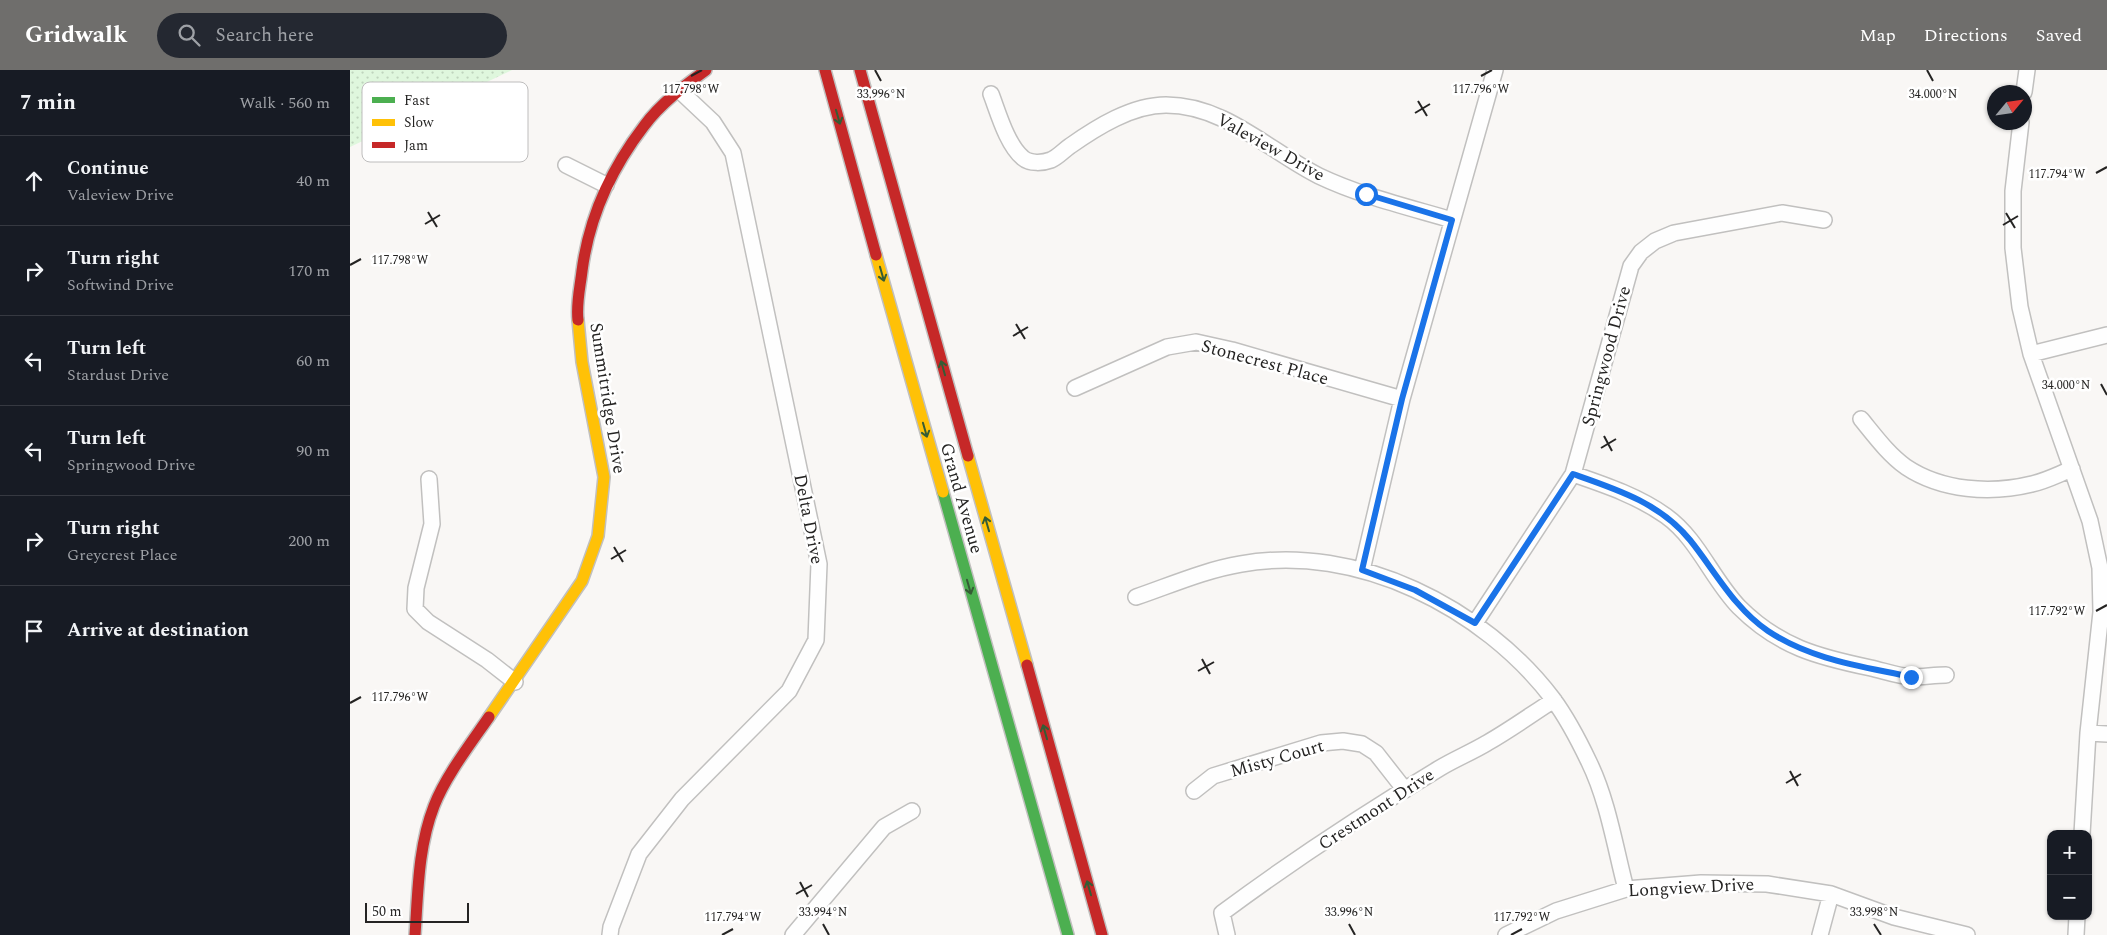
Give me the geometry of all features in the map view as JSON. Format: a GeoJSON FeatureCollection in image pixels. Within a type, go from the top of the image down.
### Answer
{"type":"FeatureCollection","features":[{"type":"Feature","properties":{"kind":"main road","name":"Summitridge Drive"},"geometry":{"type":"LineString","coordinates":[[415,935],[421,854],[434,805],[458,762],[515,682],[582,581],[598,536],[604,477],[582,362],[577,310],[584,256],[594,214],[606,185],[644,125],[680,90],[706,70]]}},
{"type":"Feature","properties":{"kind":"main road","name":"Grand Avenue"},"geometry":{"type":"LineString","coordinates":[[825,70],[1012,742],[1068,935]]}},
{"type":"Feature","properties":{"kind":"main road","name":"Grand Avenue"},"geometry":{"type":"LineString","coordinates":[[860,70],[1102,935]]}},
{"type":"Feature","properties":{"kind":"street"},"geometry":{"type":"LineString","coordinates":[[1362,570],[1402,399],[1496,70]]}},
{"type":"Feature","properties":{"kind":"street"},"geometry":{"type":"LineString","coordinates":[[2025,85],[2027,70]]}},
{"type":"Feature","properties":{"kind":"street","name":"Delta Drive"},"geometry":{"type":"LineString","coordinates":[[610,935],[639,854],[682,799],[789,691],[816,640],[819,564],[733,153],[714,122],[680,90]]}},
{"type":"Feature","properties":{"kind":"street","name":"Valeview Drive"},"geometry":{"type":"LineString","coordinates":[[990,94],[1014,148],[1024,159],[1030,161],[1052,160],[1083,138],[1119,117],[1141,110],[1166,105],[1202,110],[1237,125],[1320,176],[1366,194],[1452,220]]}},
{"type":"Feature","properties":{"kind":"street"},"geometry":{"type":"LineString","coordinates":[[2020,130],[2013,190],[2013,248],[2020,307],[2031,354],[2090,521],[2103,567],[2101,612],[2088,732],[2082,830]]}},
{"type":"Feature","properties":{"kind":"street"},"geometry":{"type":"LineString","coordinates":[[566,166],[606,185]]}},
{"type":"Feature","properties":{"kind":"street","name":"Springwood Drive"},"geometry":{"type":"LineString","coordinates":[[1475,623],[1573,474],[1631,266],[1641,252],[1655,241],[1674,233],[1782,213],[1824,220]]}},
{"type":"Feature","properties":{"kind":"street"},"geometry":{"type":"LineString","coordinates":[[2031,354],[2107,335]]}},
{"type":"Feature","properties":{"kind":"street","name":"Stonecrest Place"},"geometry":{"type":"LineString","coordinates":[[1075,388],[1167,347],[1196,342],[1232,350],[1402,399]]}},
{"type":"Feature","properties":{"kind":"street"},"geometry":{"type":"LineString","coordinates":[[1861,420],[1884,448],[1907,467],[1934,480],[1966,489],[1997,490],[2033,484],[2072,470]]}},
{"type":"Feature","properties":{"kind":"street"},"geometry":{"type":"LineString","coordinates":[[1573,474],[1613,488],[1642,501],[1667,517],[1689,539],[1739,606],[1767,630],[1797,648],[1821,658],[1911,677],[1946,675]]}},
{"type":"Feature","properties":{"kind":"street"},"geometry":{"type":"LineString","coordinates":[[429,479],[432,524],[416,588],[415,609],[428,622],[487,660],[515,682]]}},
{"type":"Feature","properties":{"kind":"street"},"geometry":{"type":"LineString","coordinates":[[1136,597],[1209,572],[1242,564],[1278,560],[1316,561],[1362,570],[1415,590],[1475,623],[1505,648],[1554,700],[1590,763],[1602,798],[1626,889]]}},
{"type":"Feature","properties":{"kind":"street","name":"Crestmont Drive"},"geometry":{"type":"LineString","coordinates":[[1227,935],[1222,913],[1314,848],[1442,766],[1486,744],[1554,700]]}},
{"type":"Feature","properties":{"kind":"street"},"geometry":{"type":"LineString","coordinates":[[2088,732],[2107,734]]}},
{"type":"Feature","properties":{"kind":"street","name":"Misty Court"},"geometry":{"type":"LineString","coordinates":[[1194,792],[1213,776],[1321,743],[1343,741],[1362,744],[1376,753],[1405,790]]}},
{"type":"Feature","properties":{"kind":"street"},"geometry":{"type":"LineString","coordinates":[[793,935],[884,827],[912,811]]}},
{"type":"Feature","properties":{"kind":"street","name":"Longview Drive"},"geometry":{"type":"LineString","coordinates":[[1506,935],[1556,911],[1626,889],[1701,883],[1767,884],[1831,894],[1894,917],[1967,935]]}},
{"type":"Feature","properties":{"kind":"street"},"geometry":{"type":"LineString","coordinates":[[1820,935],[1831,894]]}},
{"type":"Feature","properties":{"kind":"street"},"geometry":{"type":"LineString","coordinates":[[2076,935],[2077,920]]}},
{"type":"Feature","properties":{"kind":"green space"},"geometry":{"type":"Polygon","coordinates":[[[350,70],[512,70],[487,82],[362,82],[362,141],[350,147],[350,70]]]}},
{"type":"Feature","properties":{"kind":"traffic: fast"},"geometry":{"type":"LineString","coordinates":[[943,492],[1068,935]]}},
{"type":"Feature","properties":{"kind":"traffic: slow"},"geometry":{"type":"LineString","coordinates":[[876,255],[943,492]]}},
{"type":"Feature","properties":{"kind":"traffic: slow"},"geometry":{"type":"LineString","coordinates":[[489,717],[582,581],[598,536],[604,477],[582,362],[578,320]]}},
{"type":"Feature","properties":{"kind":"traffic: slow"},"geometry":{"type":"LineString","coordinates":[[968,456],[1027,665]]}},
{"type":"Feature","properties":{"kind":"traffic: jam"},"geometry":{"type":"LineString","coordinates":[[578,320],[578,296],[585,251],[603,194],[621,159],[650,118],[689,82],[706,70]]}},
{"type":"Feature","properties":{"kind":"traffic: jam"},"geometry":{"type":"LineString","coordinates":[[825,70],[876,255]]}},
{"type":"Feature","properties":{"kind":"traffic: jam"},"geometry":{"type":"LineString","coordinates":[[860,70],[968,456]]}},
{"type":"Feature","properties":{"kind":"traffic: jam"},"geometry":{"type":"LineString","coordinates":[[1027,665],[1102,935]]}},
{"type":"Feature","properties":{"kind":"traffic: jam"},"geometry":{"type":"LineString","coordinates":[[415,935],[422,853],[434,806],[459,760],[489,717]]}},
{"type":"Feature","properties":{"kind":"route"},"geometry":{"type":"LineString","coordinates":[[1366,194],[1452,220],[1402,399],[1362,570],[1415,590],[1475,623],[1573,474],[1613,488],[1642,501],[1667,517],[1689,539],[1739,606],[1767,630],[1797,648],[1821,658],[1911,677]]}}]}
